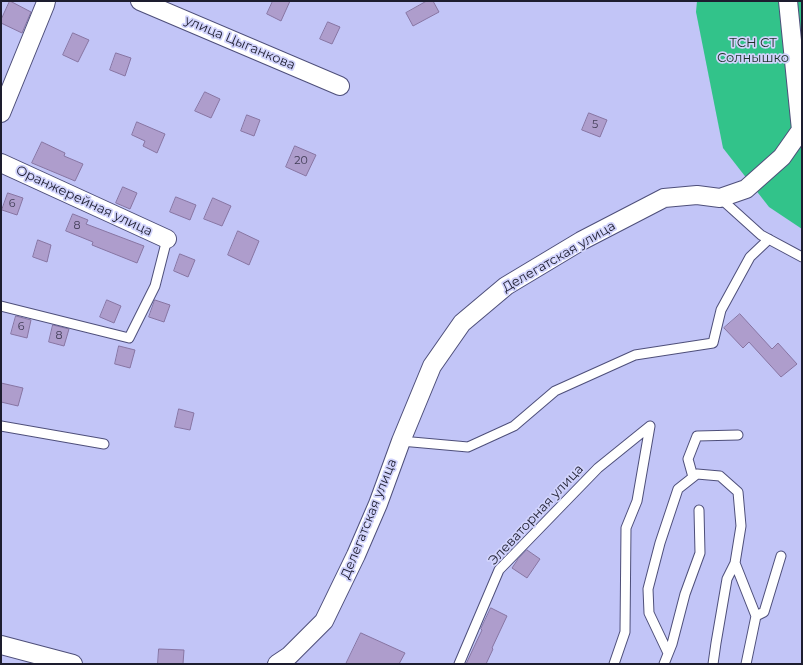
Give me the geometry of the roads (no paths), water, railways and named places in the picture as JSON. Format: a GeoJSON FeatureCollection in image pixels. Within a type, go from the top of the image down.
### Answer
{"type":"FeatureCollection","features":[{"type":"Feature","properties":{"kind":"street"},"geometry":{"type":"LineString","coordinates":[[1,113],[46,1]]}},
{"type":"Feature","properties":{"kind":"street","name":"улица Цыганкова"},"geometry":{"type":"LineString","coordinates":[[140,1],[340,86]]}},
{"type":"Feature","properties":{"kind":"street","name":"Делегатская улица"},"geometry":{"type":"LineString","coordinates":[[277,664],[289,656],[324,621],[378,504],[400,441],[432,366],[462,323],[506,286],[581,241],[664,198],[697,194],[720,198],[746,189],[782,157],[801,130],[788,1]]}},
{"type":"Feature","properties":{"kind":"street","name":"Оранжерейная улица"},"geometry":{"type":"LineString","coordinates":[[1,163],[167,239]]}},
{"type":"Feature","properties":{"kind":"street"},"geometry":{"type":"LineString","coordinates":[[1,645],[73,664]]}},
{"type":"Feature","properties":{"kind":"lane"},"geometry":{"type":"LineString","coordinates":[[720,198],[761,234],[802,257]]}},
{"type":"Feature","properties":{"kind":"lane"},"geometry":{"type":"LineString","coordinates":[[1,306],[129,338],[155,286],[167,239]]}},
{"type":"Feature","properties":{"kind":"lane"},"geometry":{"type":"LineString","coordinates":[[400,441],[468,446],[514,426],[555,391],[635,355],[713,343],[724,303],[750,257],[769,239]]}},
{"type":"Feature","properties":{"kind":"lane"},"geometry":{"type":"LineString","coordinates":[[1,426],[104,444]]}},
{"type":"Feature","properties":{"kind":"lane","name":"Элеваторная улица"},"geometry":{"type":"LineString","coordinates":[[459,664],[499,570],[598,468],[650,426],[637,501],[626,528],[625,632],[614,664]]}},
{"type":"Feature","properties":{"kind":"lane"},"geometry":{"type":"LineString","coordinates":[[693,477],[688,459],[697,436],[738,435]]}},
{"type":"Feature","properties":{"kind":"lane"},"geometry":{"type":"LineString","coordinates":[[668,653],[649,613],[648,589],[660,543],[678,489],[697,474],[720,476],[738,492],[741,526],[735,563],[728,579],[713,664]]}},
{"type":"Feature","properties":{"kind":"lane"},"geometry":{"type":"LineString","coordinates":[[664,664],[684,594],[700,553],[699,510]]}},
{"type":"Feature","properties":{"kind":"lane"},"geometry":{"type":"LineString","coordinates":[[756,616],[764,612],[781,556]]}},
{"type":"Feature","properties":{"kind":"lane"},"geometry":{"type":"LineString","coordinates":[[735,563],[756,616],[746,664]]}},
{"type":"Feature","properties":{"kind":"park label","name":"ТСН СТ Солнышко"},"geometry":{"type":"Point","coordinates":[753,50]}}]}
